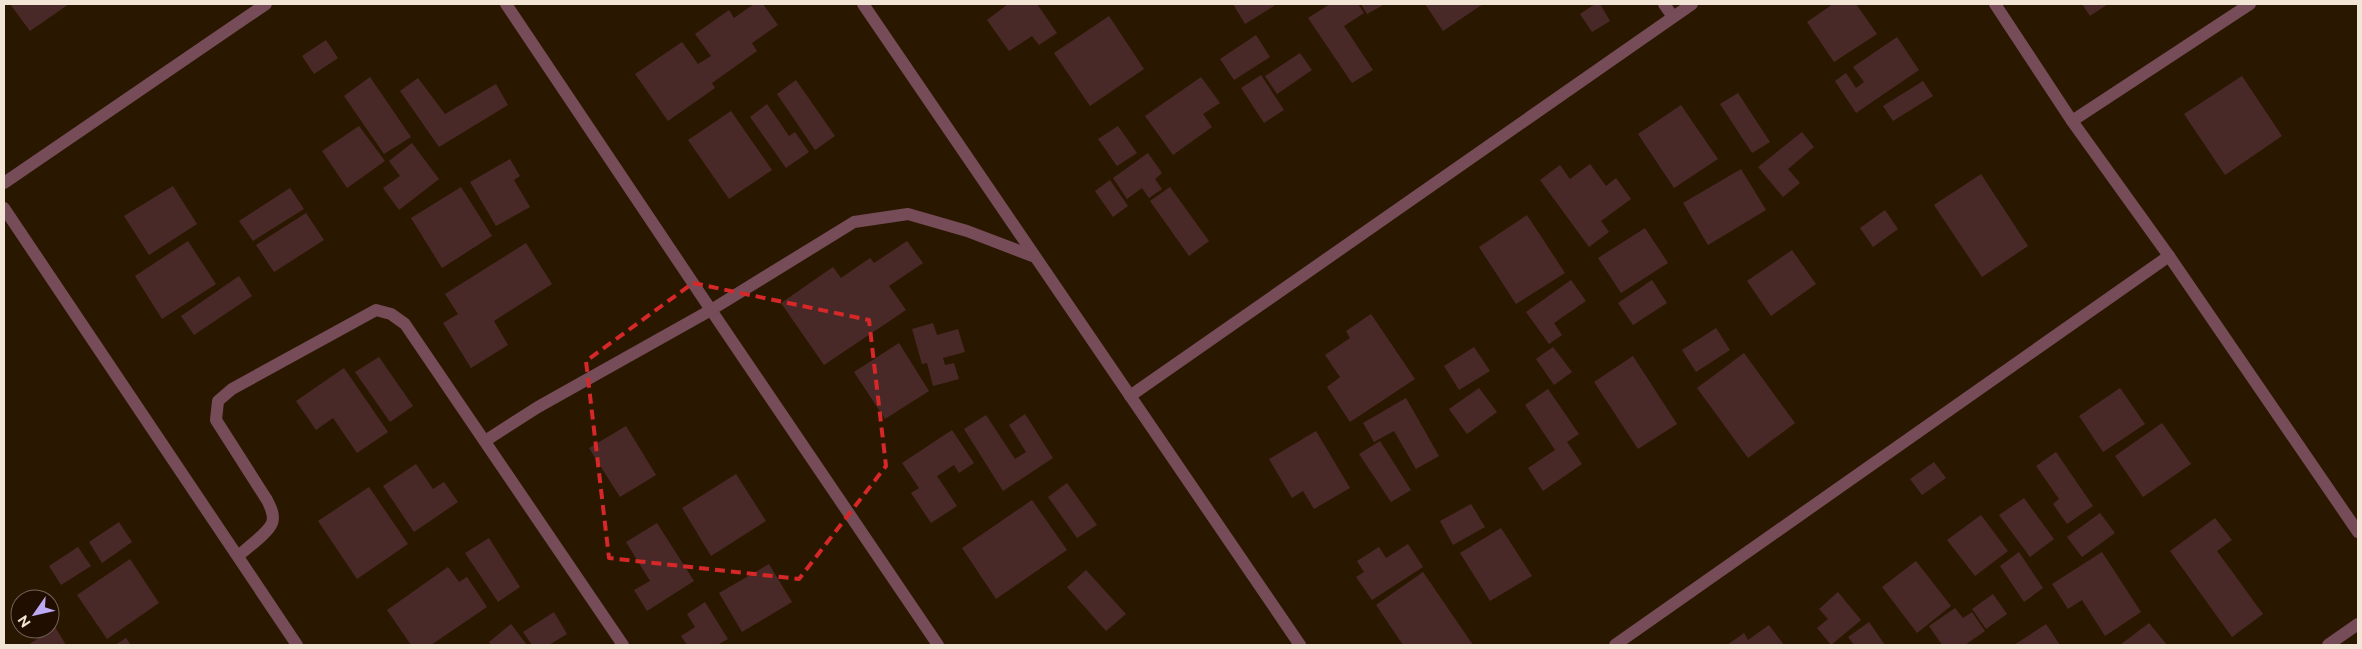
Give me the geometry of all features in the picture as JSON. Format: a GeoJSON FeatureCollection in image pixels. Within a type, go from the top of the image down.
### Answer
{"type":"FeatureCollection","features":[{"type":"Feature","properties":{"kind":"street"},"geometry":{"type":"LineString","coordinates":[[4,183],[266,4]]}},
{"type":"Feature","properties":{"kind":"street"},"geometry":{"type":"LineString","coordinates":[[506,4],[938,645]]}},
{"type":"Feature","properties":{"kind":"street"},"geometry":{"type":"LineString","coordinates":[[863,4],[1300,645]]}},
{"type":"Feature","properties":{"kind":"street"},"geometry":{"type":"LineString","coordinates":[[1664,4],[1673,17]]}},
{"type":"Feature","properties":{"kind":"street"},"geometry":{"type":"LineString","coordinates":[[1130,396],[1692,4]]}},
{"type":"Feature","properties":{"kind":"street"},"geometry":{"type":"LineString","coordinates":[[1995,4],[2072,121],[2169,256],[2358,532]]}},
{"type":"Feature","properties":{"kind":"street"},"geometry":{"type":"LineString","coordinates":[[2072,121],[2250,4]]}},
{"type":"Feature","properties":{"kind":"street"},"geometry":{"type":"LineString","coordinates":[[4,208],[297,645]]}},
{"type":"Feature","properties":{"kind":"street"},"geometry":{"type":"LineString","coordinates":[[485,441],[538,407],[711,310],[854,222],[908,214],[968,231],[1035,257]]}},
{"type":"Feature","properties":{"kind":"street"},"geometry":{"type":"LineString","coordinates":[[1615,645],[2169,256]]}},
{"type":"Feature","properties":{"kind":"street"},"geometry":{"type":"LineString","coordinates":[[238,556],[267,530],[272,523],[272,513],[267,500],[216,420],[218,401],[232,389],[376,310],[391,314],[405,324],[623,645]]}},
{"type":"Feature","properties":{"kind":"street"},"geometry":{"type":"LineString","coordinates":[[2328,645],[2358,624]]}},
{"type":"Feature","properties":{"kind":"highlighted area"},"geometry":{"type":"Polygon","coordinates":[[[693,283],[869,320],[886,466],[799,579],[609,558],[586,361],[693,283]]]}},
{"type":"Feature","properties":{"kind":"building"},"geometry":{"type":"Polygon","coordinates":[[[10,4],[69,4],[30,31],[10,4]]]}},
{"type":"Feature","properties":{"kind":"building"},"geometry":{"type":"Polygon","coordinates":[[[754,4],[763,4],[778,25],[752,43],[757,51],[712,83],[715,88],[668,121],[635,74],[682,42],[698,64],[711,56],[695,34],[729,10],[734,18],[754,4]]]}},
{"type":"Feature","properties":{"kind":"building"},"geometry":{"type":"Polygon","coordinates":[[[1008,4],[1037,4],[1057,33],[1039,45],[1032,36],[1009,51],[987,20],[1008,4]]]}},
{"type":"Feature","properties":{"kind":"building"},"geometry":{"type":"Polygon","coordinates":[[[1233,4],[1277,4],[1245,24],[1233,4]]]}},
{"type":"Feature","properties":{"kind":"building"},"geometry":{"type":"Polygon","coordinates":[[[1330,4],[1358,4],[1364,13],[1344,26],[1373,70],[1352,83],[1308,18],[1330,4]]]}},
{"type":"Feature","properties":{"kind":"building"},"geometry":{"type":"Polygon","coordinates":[[[1361,4],[1385,4],[1367,14],[1361,4]]]}},
{"type":"Feature","properties":{"kind":"building"},"geometry":{"type":"Polygon","coordinates":[[[1425,4],[1483,4],[1443,31],[1425,4]]]}},
{"type":"Feature","properties":{"kind":"building"},"geometry":{"type":"Polygon","coordinates":[[[1595,4],[1600,4],[1610,21],[1592,32],[1580,14],[1595,4]]]}},
{"type":"Feature","properties":{"kind":"building"},"geometry":{"type":"Polygon","coordinates":[[[1833,4],[1856,4],[1877,34],[1834,62],[1807,22],[1833,4]]]}},
{"type":"Feature","properties":{"kind":"building"},"geometry":{"type":"Polygon","coordinates":[[[2082,4],[2108,4],[2090,16],[2082,4]]]}},
{"type":"Feature","properties":{"kind":"building"},"geometry":{"type":"Polygon","coordinates":[[[1109,16],[1144,69],[1090,106],[1054,53],[1109,16]]]}},
{"type":"Feature","properties":{"kind":"building"},"geometry":{"type":"Polygon","coordinates":[[[1256,35],[1270,57],[1234,80],[1220,59],[1256,35]]]}},
{"type":"Feature","properties":{"kind":"building"},"geometry":{"type":"Polygon","coordinates":[[[1897,37],[1919,70],[1856,113],[1835,81],[1846,73],[1856,88],[1864,82],[1853,67],[1897,37]]]}},
{"type":"Feature","properties":{"kind":"building"},"geometry":{"type":"Polygon","coordinates":[[[326,40],[338,58],[314,74],[302,56],[326,40]]]}},
{"type":"Feature","properties":{"kind":"building"},"geometry":{"type":"Polygon","coordinates":[[[1300,53],[1312,70],[1277,94],[1265,76],[1300,53]]]}},
{"type":"Feature","properties":{"kind":"building"},"geometry":{"type":"Polygon","coordinates":[[[1261,75],[1284,110],[1264,123],[1241,88],[1261,75]]]}},
{"type":"Feature","properties":{"kind":"building"},"geometry":{"type":"Polygon","coordinates":[[[2242,76],[2282,136],[2225,175],[2184,114],[2242,76]]]}},
{"type":"Feature","properties":{"kind":"building"},"geometry":{"type":"Polygon","coordinates":[[[370,77],[411,137],[384,154],[344,96],[370,77]]]}},
{"type":"Feature","properties":{"kind":"building"},"geometry":{"type":"Polygon","coordinates":[[[1201,77],[1220,103],[1203,114],[1212,127],[1173,155],[1145,116],[1201,77]]]}},
{"type":"Feature","properties":{"kind":"building"},"geometry":{"type":"Polygon","coordinates":[[[418,78],[445,114],[496,84],[508,105],[439,147],[400,91],[418,78]]]}},
{"type":"Feature","properties":{"kind":"building"},"geometry":{"type":"Polygon","coordinates":[[[796,80],[835,136],[815,150],[777,94],[796,80]]]}},
{"type":"Feature","properties":{"kind":"building"},"geometry":{"type":"Polygon","coordinates":[[[1923,81],[1933,96],[1893,121],[1883,106],[1923,81]]]}},
{"type":"Feature","properties":{"kind":"building"},"geometry":{"type":"Polygon","coordinates":[[[1738,93],[1770,142],[1752,153],[1720,104],[1738,93]]]}},
{"type":"Feature","properties":{"kind":"building"},"geometry":{"type":"Polygon","coordinates":[[[767,104],[789,136],[795,132],[809,152],[786,168],[750,117],[767,104]]]}},
{"type":"Feature","properties":{"kind":"building"},"geometry":{"type":"Polygon","coordinates":[[[1681,105],[1718,159],[1674,188],[1638,134],[1681,105]]]}},
{"type":"Feature","properties":{"kind":"building"},"geometry":{"type":"Polygon","coordinates":[[[731,111],[772,170],[729,199],[688,140],[731,111]]]}},
{"type":"Feature","properties":{"kind":"building"},"geometry":{"type":"Polygon","coordinates":[[[359,126],[385,161],[347,188],[322,151],[359,126]]]}},
{"type":"Feature","properties":{"kind":"building"},"geometry":{"type":"Polygon","coordinates":[[[1118,126],[1137,153],[1117,166],[1098,139],[1118,126]]]}},
{"type":"Feature","properties":{"kind":"building"},"geometry":{"type":"Polygon","coordinates":[[[1802,132],[1814,147],[1788,169],[1800,183],[1783,197],[1758,167],[1802,132]]]}},
{"type":"Feature","properties":{"kind":"building"},"geometry":{"type":"Polygon","coordinates":[[[412,143],[439,179],[399,210],[383,188],[400,176],[389,161],[412,143]]]}},
{"type":"Feature","properties":{"kind":"building"},"geometry":{"type":"Polygon","coordinates":[[[1148,153],[1162,173],[1155,179],[1162,189],[1149,198],[1142,188],[1127,199],[1113,178],[1148,153]]]}},
{"type":"Feature","properties":{"kind":"building"},"geometry":{"type":"Polygon","coordinates":[[[510,159],[520,176],[514,180],[530,207],[496,226],[470,182],[510,159]]]}},
{"type":"Feature","properties":{"kind":"building"},"geometry":{"type":"Polygon","coordinates":[[[1590,164],[1606,186],[1616,178],[1631,199],[1601,221],[1609,232],[1589,247],[1540,180],[1560,165],[1570,179],[1590,164]]]}},
{"type":"Feature","properties":{"kind":"building"},"geometry":{"type":"Polygon","coordinates":[[[1741,169],[1766,210],[1708,245],[1683,203],[1741,169]]]}},
{"type":"Feature","properties":{"kind":"building"},"geometry":{"type":"Polygon","coordinates":[[[1981,174],[2028,246],[1982,277],[1934,205],[1981,174]]]}},
{"type":"Feature","properties":{"kind":"building"},"geometry":{"type":"Polygon","coordinates":[[[1110,180],[1128,206],[1113,217],[1095,191],[1110,180]]]}},
{"type":"Feature","properties":{"kind":"building"},"geometry":{"type":"Polygon","coordinates":[[[173,186],[197,224],[149,255],[124,216],[173,186]]]}},
{"type":"Feature","properties":{"kind":"building"},"geometry":{"type":"Polygon","coordinates":[[[461,187],[492,236],[442,268],[411,218],[461,187]]]}},
{"type":"Feature","properties":{"kind":"building"},"geometry":{"type":"Polygon","coordinates":[[[1170,187],[1209,241],[1189,256],[1150,201],[1170,187]]]}},
{"type":"Feature","properties":{"kind":"building"},"geometry":{"type":"Polygon","coordinates":[[[290,188],[304,209],[253,241],[239,221],[290,188]]]}},
{"type":"Feature","properties":{"kind":"building"},"geometry":{"type":"Polygon","coordinates":[[[1885,210],[1898,229],[1873,247],[1860,228],[1885,210]]]}},
{"type":"Feature","properties":{"kind":"building"},"geometry":{"type":"Polygon","coordinates":[[[306,213],[324,240],[274,272],[256,245],[306,213]]]}},
{"type":"Feature","properties":{"kind":"building"},"geometry":{"type":"Polygon","coordinates":[[[1527,215],[1565,273],[1516,304],[1479,247],[1527,215]]]}},
{"type":"Feature","properties":{"kind":"building"},"geometry":{"type":"Polygon","coordinates":[[[1645,228],[1668,263],[1621,293],[1598,258],[1645,228]]]}},
{"type":"Feature","properties":{"kind":"building"},"geometry":{"type":"Polygon","coordinates":[[[188,241],[216,284],[162,319],[135,276],[188,241]]]}},
{"type":"Feature","properties":{"kind":"building"},"geometry":{"type":"Polygon","coordinates":[[[907,241],[923,263],[889,286],[906,310],[824,365],[781,303],[833,267],[841,278],[870,258],[874,263],[907,241]]]}},
{"type":"Feature","properties":{"kind":"building"},"geometry":{"type":"Polygon","coordinates":[[[526,243],[552,284],[494,321],[508,345],[471,368],[443,323],[458,314],[445,294],[526,243]]]}},
{"type":"Feature","properties":{"kind":"building"},"geometry":{"type":"Polygon","coordinates":[[[1792,250],[1816,284],[1771,316],[1747,281],[1792,250]]]}},
{"type":"Feature","properties":{"kind":"building"},"geometry":{"type":"Polygon","coordinates":[[[239,276],[252,296],[194,335],[181,316],[239,276]]]}},
{"type":"Feature","properties":{"kind":"building"},"geometry":{"type":"Polygon","coordinates":[[[1571,280],[1586,301],[1554,323],[1562,335],[1549,344],[1526,312],[1571,280]]]}},
{"type":"Feature","properties":{"kind":"building"},"geometry":{"type":"Polygon","coordinates":[[[1652,280],[1667,303],[1633,325],[1618,303],[1652,280]]]}},
{"type":"Feature","properties":{"kind":"building"},"geometry":{"type":"Polygon","coordinates":[[[1371,314],[1415,379],[1350,422],[1327,387],[1340,377],[1325,355],[1350,338],[1346,331],[1371,314]]]}},
{"type":"Feature","properties":{"kind":"building"},"geometry":{"type":"Polygon","coordinates":[[[933,323],[937,335],[958,329],[965,352],[943,358],[945,365],[954,363],[959,379],[933,386],[927,363],[922,364],[912,329],[933,323]]]}},
{"type":"Feature","properties":{"kind":"building"},"geometry":{"type":"Polygon","coordinates":[[[1716,328],[1730,350],[1696,372],[1682,350],[1716,328]]]}},
{"type":"Feature","properties":{"kind":"building"},"geometry":{"type":"Polygon","coordinates":[[[899,343],[929,391],[885,419],[854,372],[899,343]]]}},
{"type":"Feature","properties":{"kind":"building"},"geometry":{"type":"Polygon","coordinates":[[[1474,347],[1490,371],[1459,390],[1444,366],[1474,347]]]}},
{"type":"Feature","properties":{"kind":"building"},"geometry":{"type":"Polygon","coordinates":[[[1553,347],[1572,372],[1554,385],[1536,359],[1553,347]]]}},
{"type":"Feature","properties":{"kind":"building"},"geometry":{"type":"Polygon","coordinates":[[[1744,353],[1795,423],[1748,458],[1697,388],[1744,353]]]}},
{"type":"Feature","properties":{"kind":"building"},"geometry":{"type":"Polygon","coordinates":[[[1633,356],[1677,424],[1638,449],[1594,382],[1633,356]]]}},
{"type":"Feature","properties":{"kind":"building"},"geometry":{"type":"Polygon","coordinates":[[[379,357],[413,406],[390,422],[355,372],[379,357]]]}},
{"type":"Feature","properties":{"kind":"building"},"geometry":{"type":"Polygon","coordinates":[[[344,368],[388,432],[357,453],[333,418],[316,430],[296,401],[344,368]]]}},
{"type":"Feature","properties":{"kind":"building"},"geometry":{"type":"Polygon","coordinates":[[[1479,388],[1497,412],[1467,434],[1449,409],[1479,388]]]}},
{"type":"Feature","properties":{"kind":"building"},"geometry":{"type":"Polygon","coordinates":[[[2120,388],[2145,424],[2103,452],[2079,416],[2120,388]]]}},
{"type":"Feature","properties":{"kind":"building"},"geometry":{"type":"Polygon","coordinates":[[[1548,389],[1579,434],[1567,442],[1582,464],[1543,491],[1528,468],[1555,450],[1525,405],[1548,389]]]}},
{"type":"Feature","properties":{"kind":"building"},"geometry":{"type":"Polygon","coordinates":[[[1406,398],[1439,456],[1416,469],[1394,431],[1374,442],[1363,423],[1406,398]]]}},
{"type":"Feature","properties":{"kind":"building"},"geometry":{"type":"Polygon","coordinates":[[[1025,414],[1053,458],[1003,491],[964,429],[986,415],[1015,459],[1026,452],[1009,425],[1025,414]]]}},
{"type":"Feature","properties":{"kind":"building"},"geometry":{"type":"Polygon","coordinates":[[[2162,423],[2191,464],[2143,497],[2115,456],[2162,423]]]}},
{"type":"Feature","properties":{"kind":"building"},"geometry":{"type":"Polygon","coordinates":[[[626,426],[656,475],[620,497],[589,448],[626,426]]]}},
{"type":"Feature","properties":{"kind":"building"},"geometry":{"type":"Polygon","coordinates":[[[952,430],[974,463],[959,473],[954,465],[937,476],[957,506],[931,523],[911,493],[919,488],[902,463],[952,430]]]}},
{"type":"Feature","properties":{"kind":"building"},"geometry":{"type":"Polygon","coordinates":[[[1316,431],[1350,488],[1314,509],[1303,491],[1292,498],[1269,459],[1316,431]]]}},
{"type":"Feature","properties":{"kind":"building"},"geometry":{"type":"Polygon","coordinates":[[[1380,441],[1411,490],[1391,502],[1359,454],[1380,441]]]}},
{"type":"Feature","properties":{"kind":"building"},"geometry":{"type":"Polygon","coordinates":[[[2056,452],[2093,506],[2067,524],[2053,504],[2059,499],[2036,466],[2056,452]]]}},
{"type":"Feature","properties":{"kind":"building"},"geometry":{"type":"Polygon","coordinates":[[[1934,462],[1946,478],[1922,495],[1910,479],[1934,462]]]}},
{"type":"Feature","properties":{"kind":"building"},"geometry":{"type":"Polygon","coordinates":[[[416,464],[433,489],[444,482],[458,502],[414,532],[383,486],[416,464]]]}},
{"type":"Feature","properties":{"kind":"building"},"geometry":{"type":"Polygon","coordinates":[[[736,474],[766,521],[711,556],[682,508],[736,474]]]}},
{"type":"Feature","properties":{"kind":"building"},"geometry":{"type":"Polygon","coordinates":[[[1067,483],[1097,525],[1077,538],[1048,497],[1067,483]]]}},
{"type":"Feature","properties":{"kind":"building"},"geometry":{"type":"Polygon","coordinates":[[[369,487],[408,544],[357,579],[318,521],[369,487]]]}},
{"type":"Feature","properties":{"kind":"building"},"geometry":{"type":"Polygon","coordinates":[[[2024,498],[2054,539],[2030,557],[1999,515],[2024,498]]]}},
{"type":"Feature","properties":{"kind":"building"},"geometry":{"type":"Polygon","coordinates":[[[1032,500],[1067,550],[996,599],[962,548],[1032,500]]]}},
{"type":"Feature","properties":{"kind":"building"},"geometry":{"type":"Polygon","coordinates":[[[1471,504],[1485,527],[1453,545],[1440,521],[1471,504]]]}},
{"type":"Feature","properties":{"kind":"building"},"geometry":{"type":"Polygon","coordinates":[[[2100,513],[2115,533],[2082,557],[2067,537],[2100,513]]]}},
{"type":"Feature","properties":{"kind":"building"},"geometry":{"type":"Polygon","coordinates":[[[1981,515],[2008,551],[1975,576],[1947,540],[1981,515]]]}},
{"type":"Feature","properties":{"kind":"building"},"geometry":{"type":"Polygon","coordinates":[[[2215,518],[2232,540],[2217,551],[2263,614],[2232,637],[2170,551],[2215,518]]]}},
{"type":"Feature","properties":{"kind":"building"},"geometry":{"type":"Polygon","coordinates":[[[119,522],[132,542],[102,563],[89,542],[119,522]]]}},
{"type":"Feature","properties":{"kind":"building"},"geometry":{"type":"Polygon","coordinates":[[[657,523],[694,581],[647,611],[634,590],[650,581],[626,542],[657,523]]]}},
{"type":"Feature","properties":{"kind":"building"},"geometry":{"type":"Polygon","coordinates":[[[1501,528],[1532,576],[1490,601],[1460,553],[1501,528]]]}},
{"type":"Feature","properties":{"kind":"building"},"geometry":{"type":"Polygon","coordinates":[[[489,538],[520,587],[498,602],[465,553],[489,538]]]}},
{"type":"Feature","properties":{"kind":"building"},"geometry":{"type":"Polygon","coordinates":[[[1408,544],[1423,567],[1372,600],[1356,577],[1364,572],[1357,561],[1379,547],[1386,558],[1408,544]]]}},
{"type":"Feature","properties":{"kind":"building"},"geometry":{"type":"Polygon","coordinates":[[[78,547],[91,566],[61,585],[49,566],[78,547]]]}},
{"type":"Feature","properties":{"kind":"building"},"geometry":{"type":"Polygon","coordinates":[[[2019,552],[2043,588],[2024,602],[2000,566],[2019,552]]]}},
{"type":"Feature","properties":{"kind":"building"},"geometry":{"type":"Polygon","coordinates":[[[2102,552],[2141,612],[2105,636],[2082,600],[2068,609],[2052,584],[2102,552]]]}},
{"type":"Feature","properties":{"kind":"building"},"geometry":{"type":"Polygon","coordinates":[[[130,559],[159,603],[107,639],[77,595],[130,559]]]}},
{"type":"Feature","properties":{"kind":"building"},"geometry":{"type":"Polygon","coordinates":[[[1916,561],[1951,606],[1917,633],[1882,587],[1916,561]]]}},
{"type":"Feature","properties":{"kind":"building"},"geometry":{"type":"Polygon","coordinates":[[[769,564],[792,602],[742,632],[719,593],[769,564]]]}},
{"type":"Feature","properties":{"kind":"building"},"geometry":{"type":"Polygon","coordinates":[[[448,567],[459,582],[467,577],[487,607],[431,645],[411,645],[387,610],[448,567]]]}},
{"type":"Feature","properties":{"kind":"building"},"geometry":{"type":"Polygon","coordinates":[[[1086,570],[1126,614],[1106,631],[1067,587],[1086,570]]]}},
{"type":"Feature","properties":{"kind":"building"},"geometry":{"type":"Polygon","coordinates":[[[1423,572],[1473,645],[1403,645],[1376,605],[1423,572]]]}},
{"type":"Feature","properties":{"kind":"building"},"geometry":{"type":"Polygon","coordinates":[[[1838,592],[1861,620],[1831,645],[1817,628],[1828,619],[1819,609],[1838,592]]]}},
{"type":"Feature","properties":{"kind":"building"},"geometry":{"type":"Polygon","coordinates":[[[1993,594],[2007,614],[1986,629],[1972,609],[1993,594]]]}},
{"type":"Feature","properties":{"kind":"building"},"geometry":{"type":"Polygon","coordinates":[[[705,602],[728,639],[717,645],[687,645],[681,636],[695,627],[687,614],[705,602]]]}},
{"type":"Feature","properties":{"kind":"building"},"geometry":{"type":"Polygon","coordinates":[[[1955,608],[1963,618],[1972,612],[1985,631],[1965,645],[1942,645],[1929,626],[1955,608]]]}},
{"type":"Feature","properties":{"kind":"building"},"geometry":{"type":"Polygon","coordinates":[[[554,612],[567,634],[549,645],[532,645],[523,632],[554,612]]]}},
{"type":"Feature","properties":{"kind":"building"},"geometry":{"type":"Polygon","coordinates":[[[1869,622],[1885,645],[1854,645],[1848,637],[1869,622]]]}},
{"type":"Feature","properties":{"kind":"building"},"geometry":{"type":"Polygon","coordinates":[[[2149,623],[2167,645],[2120,645],[2149,623]]]}},
{"type":"Feature","properties":{"kind":"building"},"geometry":{"type":"Polygon","coordinates":[[[511,624],[527,645],[491,645],[489,642],[511,624]]]}},
{"type":"Feature","properties":{"kind":"building"},"geometry":{"type":"Polygon","coordinates":[[[2046,624],[2060,645],[2014,645],[2046,624]]]}},
{"type":"Feature","properties":{"kind":"building"},"geometry":{"type":"Polygon","coordinates":[[[1769,625],[1784,645],[1727,645],[1744,633],[1748,640],[1769,625]]]}},
{"type":"Feature","properties":{"kind":"building"},"geometry":{"type":"Polygon","coordinates":[[[60,635],[66,645],[28,645],[37,639],[60,639],[60,635]]]}},
{"type":"Feature","properties":{"kind":"building"},"geometry":{"type":"Polygon","coordinates":[[[126,638],[131,645],[115,645],[126,638]]]}}]}
